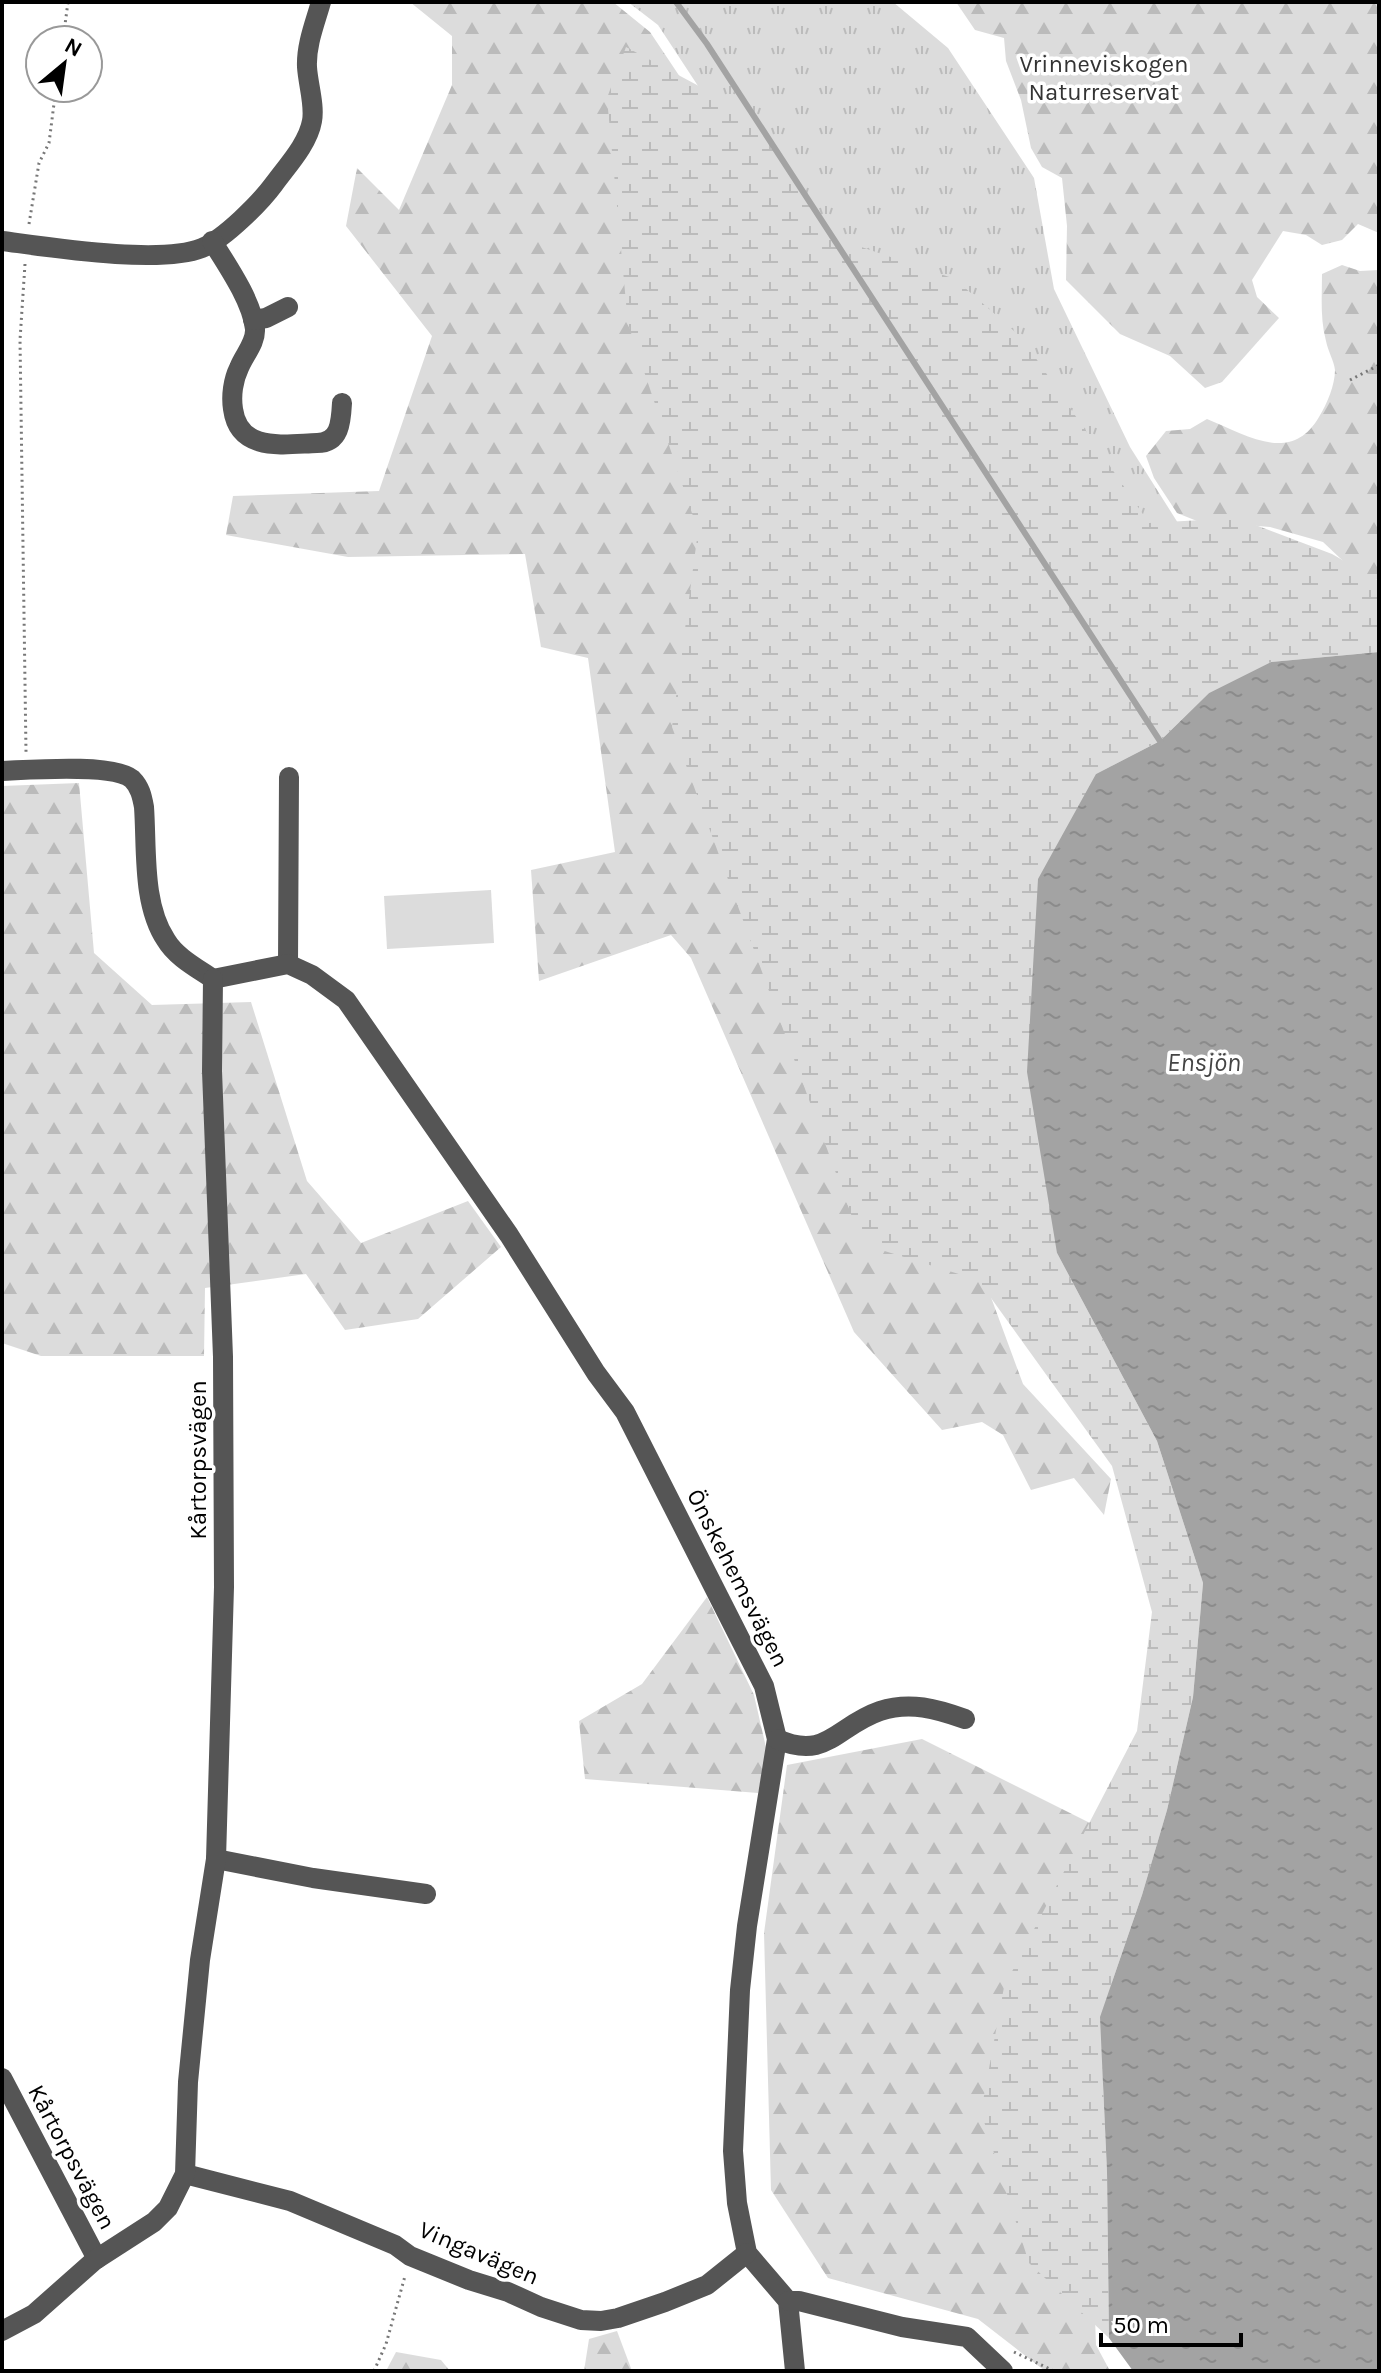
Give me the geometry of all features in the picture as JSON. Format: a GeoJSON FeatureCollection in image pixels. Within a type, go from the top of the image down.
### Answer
{"type":"FeatureCollection","features":[{"type":"Feature","properties":{"kind":"street"},"geometry":{"type":"LineString","coordinates":[[2,241],[101,253],[177,253],[202,248],[212,241],[268,192],[309,132],[313,119],[306,63],[321,2]]}},
{"type":"Feature","properties":{"kind":"street"},"geometry":{"type":"LineString","coordinates":[[212,241],[229,269],[256,332],[238,369],[233,388],[235,422],[241,433],[253,441],[272,445],[324,443],[334,438],[340,425],[342,403]]}},
{"type":"Feature","properties":{"kind":"street"},"geometry":{"type":"LineString","coordinates":[[253,320],[266,318],[288,307]]}},
{"type":"Feature","properties":{"kind":"street"},"geometry":{"type":"LineString","coordinates":[[2,771],[107,770],[132,779],[140,790],[144,807],[153,910],[165,940],[180,956],[213,979],[288,964],[289,777]]}},
{"type":"Feature","properties":{"kind":"street","name":"Önskehemsvägen"},"geometry":{"type":"LineString","coordinates":[[288,964],[312,975],[346,1000],[509,1235],[596,1373],[625,1412],[764,1686],[777,1739],[748,1913],[740,1990],[733,2151],[737,2203],[747,2253],[788,2301]]}},
{"type":"Feature","properties":{"kind":"street","name":"Kårtorpsvägen"},"geometry":{"type":"LineString","coordinates":[[2,2331],[34,2314],[97,2259],[154,2222],[168,2208],[185,2174],[188,2082],[200,1960],[216,1859],[224,1587],[223,1357],[212,1071],[213,979]]}},
{"type":"Feature","properties":{"kind":"street"},"geometry":{"type":"LineString","coordinates":[[777,1739],[808,1748],[821,1744],[861,1720],[894,1708],[915,1706],[937,1709],[965,1719]]}},
{"type":"Feature","properties":{"kind":"street"},"geometry":{"type":"LineString","coordinates":[[216,1859],[313,1878],[426,1894]]}},
{"type":"Feature","properties":{"kind":"street","name":"Kårtorpsvägen"},"geometry":{"type":"LineString","coordinates":[[2,2078],[97,2259]]}},
{"type":"Feature","properties":{"kind":"street","name":"Vingavägen"},"geometry":{"type":"LineString","coordinates":[[185,2174],[290,2201],[395,2245],[410,2256],[581,2320],[601,2321],[637,2312],[707,2285],[747,2253]]}},
{"type":"Feature","properties":{"kind":"street"},"geometry":{"type":"LineString","coordinates":[[795,2371],[788,2301],[816,2304],[902,2327],[967,2337],[1003,2371]]}},
{"type":"Feature","properties":{"kind":"path"},"geometry":{"type":"LineString","coordinates":[[65,24],[68,2]]}},
{"type":"Feature","properties":{"kind":"path"},"geometry":{"type":"LineString","coordinates":[[26,770],[20,340],[34,189],[39,163],[49,143],[54,104]]}},
{"type":"Feature","properties":{"kind":"path"},"geometry":{"type":"LineString","coordinates":[[1350,380],[1379,365]]}},
{"type":"Feature","properties":{"kind":"path"},"geometry":{"type":"LineString","coordinates":[[374,2371],[386,2344],[410,2256]]}},
{"type":"Feature","properties":{"kind":"green space"},"geometry":{"type":"Polygon","coordinates":[[[410,2],[613,2],[650,32],[1051,633],[961,1216],[1023,1384],[1111,1479],[1104,1515],[1074,1478],[1031,1490],[1003,1435],[982,1422],[942,1430],[854,1332],[691,958],[671,935],[539,981],[531,870],[615,852],[588,658],[541,647],[525,554],[348,557],[226,535],[233,496],[379,491],[432,336],[346,226],[357,168],[399,210],[452,85],[452,36],[410,2]]]}},
{"type":"Feature","properties":{"kind":"green space"},"geometry":{"type":"Polygon","coordinates":[[[628,2],[893,2],[948,48],[1034,178],[1054,289],[1130,447],[1178,523],[1055,630],[658,25],[628,2]]]}},
{"type":"Feature","properties":{"kind":"green space","name":"Vrinneviskogen Naturreservat"},"geometry":{"type":"Polygon","coordinates":[[[956,2],[1379,2],[1379,233],[1358,224],[1342,240],[1322,245],[1306,235],[1283,231],[1252,280],[1257,297],[1279,318],[1222,382],[1205,388],[1170,356],[1120,334],[1066,280],[1067,226],[1062,178],[1042,167],[1031,148],[1021,100],[1006,61],[1004,38],[975,30],[956,2]]]}},
{"type":"Feature","properties":{"kind":"green space"},"geometry":{"type":"Polygon","coordinates":[[[626,47],[753,115],[832,237],[955,279],[1022,338],[1149,523],[1237,518],[1332,554],[1379,581],[1379,652],[1271,662],[1209,693],[1160,741],[1096,774],[1057,1253],[1157,1441],[1203,1583],[1193,1697],[1167,1810],[1100,2017],[1107,2172],[1109,2338],[1029,2263],[981,2112],[1004,1987],[1137,1731],[1152,1612],[1112,1466],[978,1280],[862,1244],[672,727],[698,531],[628,324],[607,98],[626,47]]]}},
{"type":"Feature","properties":{"kind":"green space"},"geometry":{"type":"Polygon","coordinates":[[[1342,265],[1360,271],[1379,270],[1379,580],[1359,576],[1323,542],[1270,527],[1197,521],[1177,513],[1154,478],[1146,456],[1166,431],[1190,429],[1207,419],[1268,442],[1295,440],[1308,432],[1325,406],[1335,376],[1323,324],[1322,274],[1342,265]]]}},
{"type":"Feature","properties":{"kind":"green space"},"geometry":{"type":"Polygon","coordinates":[[[79,783],[94,953],[152,1005],[251,1002],[307,1181],[361,1243],[468,1201],[501,1247],[418,1319],[345,1330],[306,1274],[205,1288],[204,1356],[41,1356],[2,1343],[2,786],[79,783]]]}},
{"type":"Feature","properties":{"kind":"green space"},"geometry":{"type":"Polygon","coordinates":[[[491,890],[494,943],[387,949],[384,896],[491,890]]]}},
{"type":"Feature","properties":{"kind":"green space"},"geometry":{"type":"Polygon","coordinates":[[[707,1597],[754,1695],[767,1752],[758,1793],[585,1779],[579,1721],[642,1684],[707,1597]]]}},
{"type":"Feature","properties":{"kind":"green space"},"geometry":{"type":"Polygon","coordinates":[[[922,1739],[1122,1839],[1092,2238],[1096,2345],[1110,2371],[1045,2371],[978,2319],[828,2278],[771,2190],[764,1933],[787,1765],[922,1739]]]}},
{"type":"Feature","properties":{"kind":"green space"},"geometry":{"type":"Polygon","coordinates":[[[617,2331],[632,2371],[584,2371],[589,2339],[617,2331]]]}},
{"type":"Feature","properties":{"kind":"green space"},"geometry":{"type":"Polygon","coordinates":[[[396,2352],[441,2360],[450,2371],[386,2371],[396,2352]]]}},
{"type":"Feature","properties":{"kind":"water","name":"Ensjön"},"geometry":{"type":"Polygon","coordinates":[[[1379,652],[1379,2371],[1133,2371],[1109,2338],[1107,2172],[1100,2017],[1167,1810],[1193,1697],[1203,1583],[1157,1441],[1057,1253],[1027,1072],[1038,879],[1096,774],[1160,741],[1209,693],[1271,662],[1379,652]]]}},
{"type":"Feature","properties":{"kind":"waterway"},"geometry":{"type":"LineString","coordinates":[[676,2],[707,44],[1160,741]]}}]}
